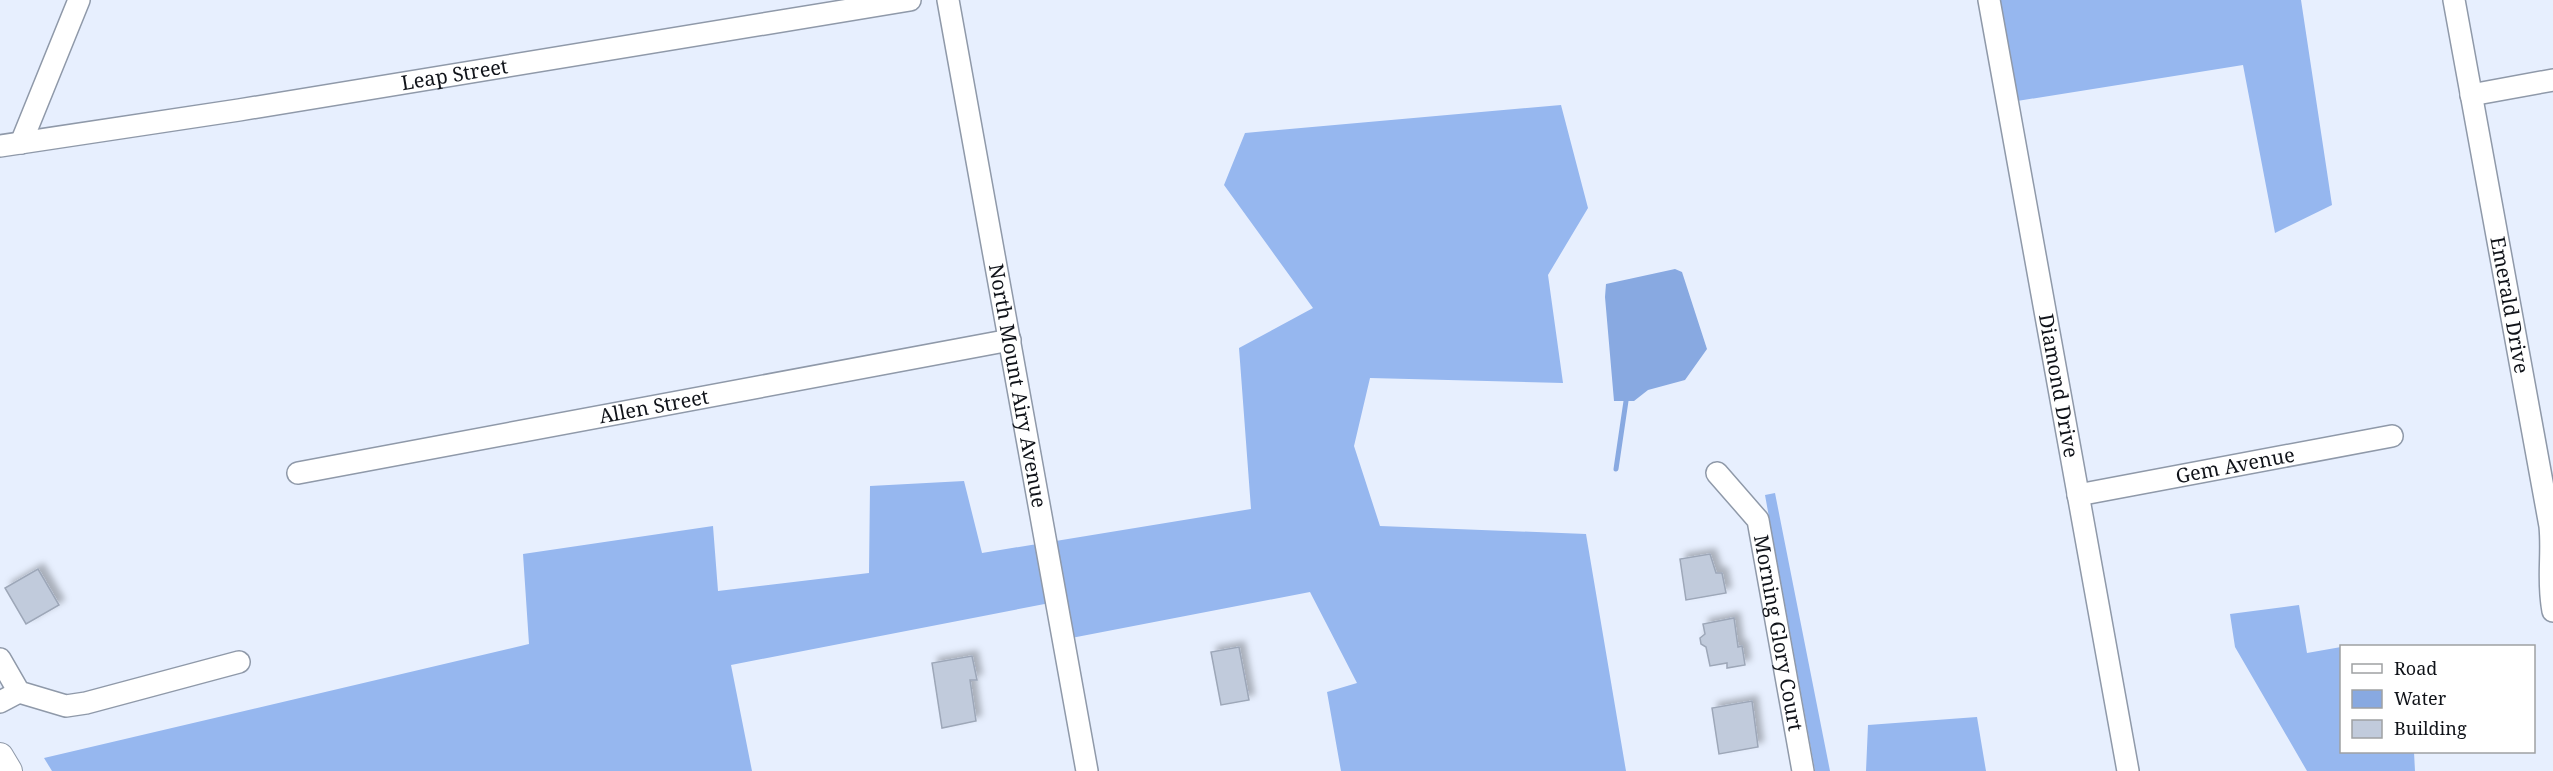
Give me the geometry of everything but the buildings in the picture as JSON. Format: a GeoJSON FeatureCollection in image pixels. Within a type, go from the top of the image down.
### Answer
{"type":"FeatureCollection","features":[{"type":"Feature","properties":{"kind":"main road"},"geometry":{"type":"LineString","coordinates":[[0,756],[9,771]]}},
{"type":"Feature","properties":{"kind":"street"},"geometry":{"type":"LineString","coordinates":[[21,143],[79,0]]}},
{"type":"Feature","properties":{"kind":"street","name":"Leap Street"},"geometry":{"type":"LineString","coordinates":[[0,146],[239,110],[910,0]]}},
{"type":"Feature","properties":{"kind":"street","name":"North Mount Airy Avenue"},"geometry":{"type":"LineString","coordinates":[[948,0],[1087,771]]}},
{"type":"Feature","properties":{"kind":"street","name":"Diamond Drive"},"geometry":{"type":"LineString","coordinates":[[1989,0],[2128,771]]}},
{"type":"Feature","properties":{"kind":"street","name":"Emerald Drive"},"geometry":{"type":"LineString","coordinates":[[2454,0],[2550,526],[2552,545],[2548,582],[2553,610]]}},
{"type":"Feature","properties":{"kind":"street"},"geometry":{"type":"LineString","coordinates":[[2471,95],[2553,80]]}},
{"type":"Feature","properties":{"kind":"street","name":"Allen Street"},"geometry":{"type":"LineString","coordinates":[[298,473],[1010,340]]}},
{"type":"Feature","properties":{"kind":"street","name":"Gem Avenue"},"geometry":{"type":"LineString","coordinates":[[2078,495],[2392,436]]}},
{"type":"Feature","properties":{"kind":"street","name":"Morning Glory Court"},"geometry":{"type":"LineString","coordinates":[[1717,473],[1758,520],[1803,771]]}},
{"type":"Feature","properties":{"kind":"street"},"geometry":{"type":"LineString","coordinates":[[0,659],[19,692],[58,704],[73,706],[239,662]]}},
{"type":"Feature","properties":{"kind":"street"},"geometry":{"type":"LineString","coordinates":[[0,702],[19,692]]}},
{"type":"Feature","properties":{"kind":"shaded area"},"geometry":{"type":"Polygon","coordinates":[[[1988,0],[2301,0],[2332,205],[2275,233],[2243,65],[2005,103],[1988,0]]]}},
{"type":"Feature","properties":{"kind":"shaded area"},"geometry":{"type":"Polygon","coordinates":[[[1561,105],[1588,208],[1548,275],[1563,383],[1370,378],[1354,446],[1380,526],[1586,534],[1626,771],[1341,771],[1327,692],[1357,683],[1310,592],[1061,640],[1055,602],[731,665],[752,771],[52,771],[44,758],[529,644],[523,554],[713,526],[718,591],[869,573],[870,486],[964,481],[982,553],[1251,509],[1239,348],[1313,308],[1224,185],[1245,133],[1561,105]]]}},
{"type":"Feature","properties":{"kind":"shaded area"},"geometry":{"type":"Polygon","coordinates":[[[1775,493],[1830,771],[1815,771],[1765,495],[1775,493]]]}},
{"type":"Feature","properties":{"kind":"shaded area"},"geometry":{"type":"Polygon","coordinates":[[[2299,605],[2307,653],[2340,647],[2340,753],[2414,753],[2415,771],[2307,771],[2235,647],[2230,614],[2299,605]]]}},
{"type":"Feature","properties":{"kind":"shaded area"},"geometry":{"type":"Polygon","coordinates":[[[1977,717],[1986,771],[1866,771],[1868,725],[1977,717]]]}},
{"type":"Feature","properties":{"kind":"water"},"geometry":{"type":"Polygon","coordinates":[[[1675,269],[1682,272],[1707,349],[1685,380],[1648,390],[1634,401],[1614,401],[1605,297],[1606,284],[1675,269]]]}},
{"type":"Feature","properties":{"kind":"waterway"},"geometry":{"type":"LineString","coordinates":[[1616,469],[1626,401]]}}]}
